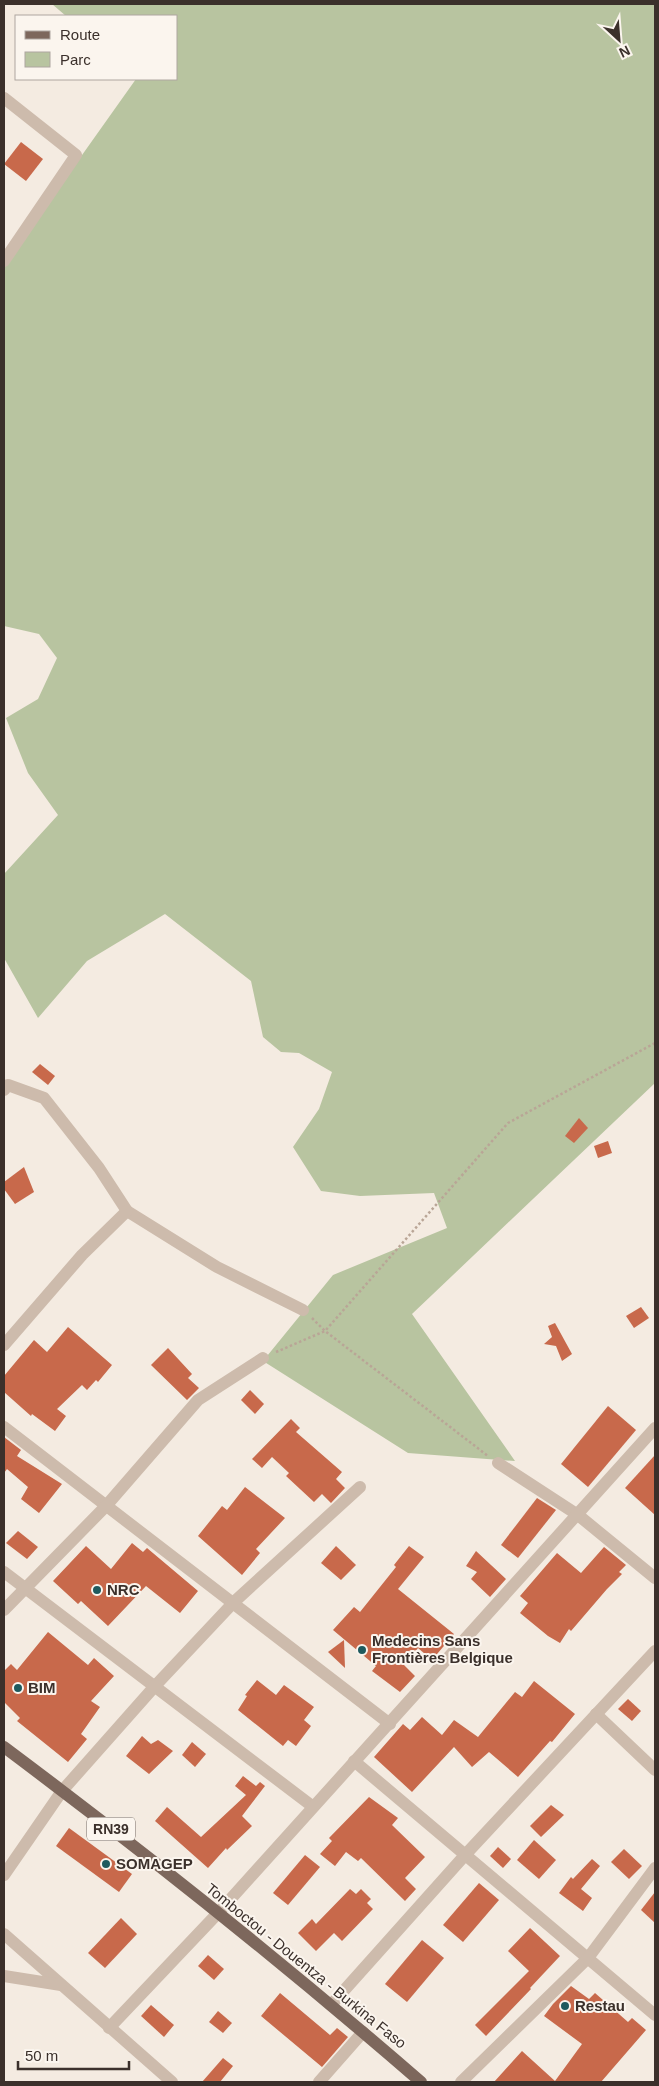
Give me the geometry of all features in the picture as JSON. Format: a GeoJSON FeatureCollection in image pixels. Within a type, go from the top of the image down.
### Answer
{"type":"FeatureCollection","features":[{"type":"Feature","properties":{"kind":"main road","name":"Tomboctou - Douentza - Burkina Faso"},"geometry":{"type":"LineString","coordinates":[[4,1747],[218,1913],[331,2005],[421,2082]]}},
{"type":"Feature","properties":{"kind":"street"},"geometry":{"type":"LineString","coordinates":[[4,98],[76,155],[4,261]]}},
{"type":"Feature","properties":{"kind":"street"},"geometry":{"type":"LineString","coordinates":[[4,1090],[8,1085],[44,1098],[99,1168],[127,1211],[217,1267],[303,1310]]}},
{"type":"Feature","properties":{"kind":"street"},"geometry":{"type":"LineString","coordinates":[[4,1345],[82,1255],[127,1211]]}},
{"type":"Feature","properties":{"kind":"street"},"geometry":{"type":"LineString","coordinates":[[4,1610],[106,1506],[198,1400],[263,1358]]}},
{"type":"Feature","properties":{"kind":"street"},"geometry":{"type":"LineString","coordinates":[[4,1427],[234,1602],[390,1724]]}},
{"type":"Feature","properties":{"kind":"street"},"geometry":{"type":"LineString","coordinates":[[109,2028],[218,1913],[312,1806],[390,1724],[655,1428]]}},
{"type":"Feature","properties":{"kind":"street"},"geometry":{"type":"LineString","coordinates":[[498,1463],[578,1515],[655,1578]]}},
{"type":"Feature","properties":{"kind":"street"},"geometry":{"type":"LineString","coordinates":[[4,1875],[62,1791],[155,1686],[234,1602],[360,1487]]}},
{"type":"Feature","properties":{"kind":"street"},"geometry":{"type":"LineString","coordinates":[[4,1572],[312,1806]]}},
{"type":"Feature","properties":{"kind":"street"},"geometry":{"type":"LineString","coordinates":[[331,2005],[466,1854],[655,1651]]}},
{"type":"Feature","properties":{"kind":"street"},"geometry":{"type":"LineString","coordinates":[[596,1714],[655,1770]]}},
{"type":"Feature","properties":{"kind":"street"},"geometry":{"type":"LineString","coordinates":[[354,1761],[655,2014]]}},
{"type":"Feature","properties":{"kind":"street"},"geometry":{"type":"LineString","coordinates":[[461,2082],[588,1958],[655,1868]]}},
{"type":"Feature","properties":{"kind":"street"},"geometry":{"type":"LineString","coordinates":[[4,1934],[172,2082]]}},
{"type":"Feature","properties":{"kind":"street"},"geometry":{"type":"LineString","coordinates":[[4,1976],[61,1985]]}},
{"type":"Feature","properties":{"kind":"street"},"geometry":{"type":"LineString","coordinates":[[319,2082],[363,2032]]}},
{"type":"Feature","properties":{"kind":"path"},"geometry":{"type":"LineString","coordinates":[[263,1358],[325,1331],[508,1123],[655,1043]]}},
{"type":"Feature","properties":{"kind":"path"},"geometry":{"type":"LineString","coordinates":[[303,1310],[325,1331],[498,1463]]}},
{"type":"Feature","properties":{"kind":"green space"},"geometry":{"type":"Polygon","coordinates":[[[52,4],[655,4],[655,1083],[412,1314],[515,1461],[408,1453],[263,1361],[333,1275],[447,1228],[434,1193],[360,1196],[321,1191],[293,1147],[319,1109],[332,1072],[299,1053],[281,1052],[263,1037],[251,981],[165,914],[87,961],[38,1018],[4,958],[4,874],[58,815],[28,773],[6,718],[38,699],[57,658],[39,634],[4,626],[4,265],[135,80],[178,80],[178,15],[65,15],[52,4]]]}},
{"type":"Feature","properties":{"kind":"building"},"geometry":{"type":"Polygon","coordinates":[[[21,142],[43,159],[26,181],[4,164],[21,142]]]}},
{"type":"Feature","properties":{"kind":"building"},"geometry":{"type":"Polygon","coordinates":[[[40,1064],[55,1076],[48,1085],[32,1072],[40,1064]]]}},
{"type":"Feature","properties":{"kind":"building"},"geometry":{"type":"Polygon","coordinates":[[[579,1118],[588,1128],[574,1143],[565,1136],[579,1118]]]}},
{"type":"Feature","properties":{"kind":"building"},"geometry":{"type":"Polygon","coordinates":[[[608,1141],[612,1153],[598,1158],[594,1146],[608,1141]]]}},
{"type":"Feature","properties":{"kind":"building"},"geometry":{"type":"Polygon","coordinates":[[[24,1167],[34,1192],[15,1204],[4,1189],[4,1182],[24,1167]]]}},
{"type":"Feature","properties":{"kind":"building"},"geometry":{"type":"Polygon","coordinates":[[[641,1307],[649,1318],[634,1328],[626,1316],[641,1307]]]}},
{"type":"Feature","properties":{"kind":"building"},"geometry":{"type":"Polygon","coordinates":[[[555,1323],[572,1354],[562,1361],[556,1346],[544,1344],[552,1337],[548,1326],[555,1323]]]}},
{"type":"Feature","properties":{"kind":"building"},"geometry":{"type":"Polygon","coordinates":[[[68,1327],[112,1365],[98,1382],[96,1380],[87,1390],[82,1385],[57,1409],[66,1416],[55,1431],[32,1414],[31,1416],[4,1392],[4,1376],[34,1340],[47,1352],[68,1327]]]}},
{"type":"Feature","properties":{"kind":"building"},"geometry":{"type":"Polygon","coordinates":[[[168,1348],[192,1374],[188,1378],[199,1388],[187,1400],[151,1365],[168,1348]]]}},
{"type":"Feature","properties":{"kind":"building"},"geometry":{"type":"Polygon","coordinates":[[[250,1390],[264,1404],[255,1414],[241,1400],[250,1390]]]}},
{"type":"Feature","properties":{"kind":"building"},"geometry":{"type":"Polygon","coordinates":[[[608,1406],[636,1430],[588,1487],[561,1464],[608,1406]]]}},
{"type":"Feature","properties":{"kind":"building"},"geometry":{"type":"Polygon","coordinates":[[[291,1419],[300,1428],[296,1432],[342,1472],[336,1479],[345,1488],[331,1503],[322,1494],[314,1502],[286,1476],[289,1473],[272,1457],[262,1468],[252,1459],[291,1419]]]}},
{"type":"Feature","properties":{"kind":"building"},"geometry":{"type":"Polygon","coordinates":[[[4,1437],[21,1450],[17,1456],[62,1484],[39,1513],[21,1499],[28,1487],[7,1469],[4,1473],[4,1437]]]}},
{"type":"Feature","properties":{"kind":"building"},"geometry":{"type":"Polygon","coordinates":[[[655,1455],[655,1515],[625,1488],[655,1455]]]}},
{"type":"Feature","properties":{"kind":"building"},"geometry":{"type":"Polygon","coordinates":[[[245,1487],[285,1518],[256,1549],[260,1553],[242,1575],[198,1536],[222,1506],[227,1510],[245,1487]]]}},
{"type":"Feature","properties":{"kind":"building"},"geometry":{"type":"Polygon","coordinates":[[[537,1498],[556,1510],[518,1558],[501,1545],[537,1498]]]}},
{"type":"Feature","properties":{"kind":"building"},"geometry":{"type":"Polygon","coordinates":[[[18,1531],[38,1547],[27,1559],[6,1543],[18,1531]]]}},
{"type":"Feature","properties":{"kind":"building"},"geometry":{"type":"Polygon","coordinates":[[[132,1543],[143,1552],[147,1548],[198,1591],[180,1613],[146,1586],[108,1626],[81,1601],[78,1604],[53,1581],[86,1546],[111,1569],[132,1543]]]}},
{"type":"Feature","properties":{"kind":"building"},"geometry":{"type":"Polygon","coordinates":[[[336,1546],[356,1565],[341,1580],[321,1563],[336,1546]]]}},
{"type":"Feature","properties":{"kind":"building"},"geometry":{"type":"Polygon","coordinates":[[[409,1546],[424,1557],[398,1589],[454,1634],[432,1660],[418,1648],[404,1665],[415,1676],[400,1692],[372,1671],[376,1666],[333,1630],[354,1607],[360,1612],[396,1567],[394,1565],[409,1546]]]}},
{"type":"Feature","properties":{"kind":"building"},"geometry":{"type":"Polygon","coordinates":[[[604,1547],[626,1565],[619,1572],[622,1574],[571,1631],[569,1629],[560,1643],[548,1636],[520,1613],[528,1603],[520,1596],[557,1553],[581,1573],[604,1547]]]}},
{"type":"Feature","properties":{"kind":"building"},"geometry":{"type":"Polygon","coordinates":[[[476,1551],[506,1579],[490,1597],[471,1579],[477,1572],[466,1566],[476,1551]]]}},
{"type":"Feature","properties":{"kind":"building"},"geometry":{"type":"Polygon","coordinates":[[[48,1632],[88,1665],[94,1658],[114,1676],[91,1701],[100,1707],[81,1734],[87,1739],[68,1762],[17,1721],[20,1718],[4,1702],[4,1671],[11,1664],[17,1670],[48,1632]]]}},
{"type":"Feature","properties":{"kind":"building"},"geometry":{"type":"Polygon","coordinates":[[[344,1640],[345,1668],[328,1652],[344,1640]]]}},
{"type":"Feature","properties":{"kind":"building"},"geometry":{"type":"Polygon","coordinates":[[[257,1680],[276,1695],[284,1685],[314,1707],[304,1720],[311,1726],[296,1746],[288,1740],[283,1746],[238,1710],[247,1696],[245,1695],[257,1680]]]}},
{"type":"Feature","properties":{"kind":"building"},"geometry":{"type":"Polygon","coordinates":[[[534,1681],[575,1714],[552,1742],[550,1741],[518,1777],[489,1752],[472,1767],[454,1747],[412,1792],[374,1757],[403,1724],[410,1730],[422,1717],[442,1735],[454,1720],[478,1737],[515,1692],[522,1697],[534,1681]]]}},
{"type":"Feature","properties":{"kind":"building"},"geometry":{"type":"Polygon","coordinates":[[[628,1699],[641,1711],[632,1721],[618,1709],[628,1699]]]}},
{"type":"Feature","properties":{"kind":"building"},"geometry":{"type":"Polygon","coordinates":[[[142,1736],[151,1744],[158,1740],[173,1751],[149,1774],[126,1756],[142,1736]]]}},
{"type":"Feature","properties":{"kind":"building"},"geometry":{"type":"Polygon","coordinates":[[[192,1742],[206,1754],[195,1767],[182,1755],[192,1742]]]}},
{"type":"Feature","properties":{"kind":"building"},"geometry":{"type":"Polygon","coordinates":[[[243,1776],[256,1786],[260,1782],[265,1786],[242,1816],[252,1826],[227,1850],[226,1848],[208,1868],[155,1821],[167,1807],[201,1837],[246,1795],[235,1786],[243,1776]]]}},
{"type":"Feature","properties":{"kind":"building"},"geometry":{"type":"Polygon","coordinates":[[[369,1797],[398,1818],[392,1825],[425,1857],[405,1878],[416,1889],[405,1901],[361,1858],[358,1861],[346,1852],[335,1866],[320,1854],[332,1841],[329,1838],[369,1797]]]}},
{"type":"Feature","properties":{"kind":"building"},"geometry":{"type":"Polygon","coordinates":[[[551,1805],[564,1815],[541,1837],[530,1826],[551,1805]]]}},
{"type":"Feature","properties":{"kind":"building"},"geometry":{"type":"Polygon","coordinates":[[[69,1828],[132,1874],[119,1892],[56,1846],[69,1828]]]}},
{"type":"Feature","properties":{"kind":"building"},"geometry":{"type":"Polygon","coordinates":[[[534,1840],[556,1860],[539,1879],[517,1860],[534,1840]]]}},
{"type":"Feature","properties":{"kind":"building"},"geometry":{"type":"Polygon","coordinates":[[[498,1847],[511,1859],[503,1868],[490,1856],[498,1847]]]}},
{"type":"Feature","properties":{"kind":"building"},"geometry":{"type":"Polygon","coordinates":[[[624,1849],[642,1866],[629,1879],[611,1862],[624,1849]]]}},
{"type":"Feature","properties":{"kind":"building"},"geometry":{"type":"Polygon","coordinates":[[[305,1855],[320,1867],[288,1905],[273,1893],[305,1855]]]}},
{"type":"Feature","properties":{"kind":"building"},"geometry":{"type":"Polygon","coordinates":[[[592,1859],[600,1866],[581,1889],[592,1898],[583,1911],[559,1893],[571,1877],[573,1879],[592,1859]]]}},
{"type":"Feature","properties":{"kind":"building"},"geometry":{"type":"Polygon","coordinates":[[[479,1883],[499,1900],[463,1942],[443,1925],[479,1883]]]}},
{"type":"Feature","properties":{"kind":"building"},"geometry":{"type":"Polygon","coordinates":[[[350,1889],[356,1894],[361,1889],[371,1899],[367,1903],[373,1909],[342,1941],[334,1933],[316,1951],[298,1933],[312,1919],[316,1924],[350,1889]]]}},
{"type":"Feature","properties":{"kind":"building"},"geometry":{"type":"Polygon","coordinates":[[[655,1892],[655,1923],[641,1910],[655,1892]]]}},
{"type":"Feature","properties":{"kind":"building"},"geometry":{"type":"Polygon","coordinates":[[[121,1918],[137,1934],[105,1968],[88,1953],[121,1918]]]}},
{"type":"Feature","properties":{"kind":"building"},"geometry":{"type":"Polygon","coordinates":[[[530,1928],[560,1956],[486,2036],[475,2025],[529,1971],[508,1951],[530,1928]]]}},
{"type":"Feature","properties":{"kind":"building"},"geometry":{"type":"Polygon","coordinates":[[[422,1940],[444,1958],[407,2002],[385,1984],[422,1940]]]}},
{"type":"Feature","properties":{"kind":"building"},"geometry":{"type":"Polygon","coordinates":[[[208,1955],[224,1969],[214,1980],[198,1966],[208,1955]]]}},
{"type":"Feature","properties":{"kind":"building"},"geometry":{"type":"Polygon","coordinates":[[[571,1986],[589,1999],[595,1993],[628,2022],[632,2018],[646,2030],[601,2082],[494,2082],[522,2051],[555,2081],[582,2044],[544,2016],[571,1986]]]}},
{"type":"Feature","properties":{"kind":"building"},"geometry":{"type":"Polygon","coordinates":[[[280,1993],[330,2035],[337,2028],[348,2037],[322,2067],[261,2016],[280,1993]]]}},
{"type":"Feature","properties":{"kind":"building"},"geometry":{"type":"Polygon","coordinates":[[[151,2005],[174,2025],[164,2037],[141,2016],[151,2005]]]}},
{"type":"Feature","properties":{"kind":"building"},"geometry":{"type":"Polygon","coordinates":[[[218,2011],[232,2023],[223,2033],[209,2022],[218,2011]]]}},
{"type":"Feature","properties":{"kind":"building"},"geometry":{"type":"Polygon","coordinates":[[[223,2058],[233,2066],[220,2082],[202,2082],[223,2058]]]}},
{"type":"Feature","properties":{"kind":"place","name":"NRC"},"geometry":{"type":"Point","coordinates":[97,1590]}},
{"type":"Feature","properties":{"kind":"place","name":"Medecins Sans Frontières Belgique"},"geometry":{"type":"Point","coordinates":[362,1650]}},
{"type":"Feature","properties":{"kind":"place","name":"BIM"},"geometry":{"type":"Point","coordinates":[18,1688]}},
{"type":"Feature","properties":{"kind":"place","name":"SOMAGEP"},"geometry":{"type":"Point","coordinates":[106,1864]}},
{"type":"Feature","properties":{"kind":"place","name":"Restau"},"geometry":{"type":"Point","coordinates":[565,2006]}}]}
